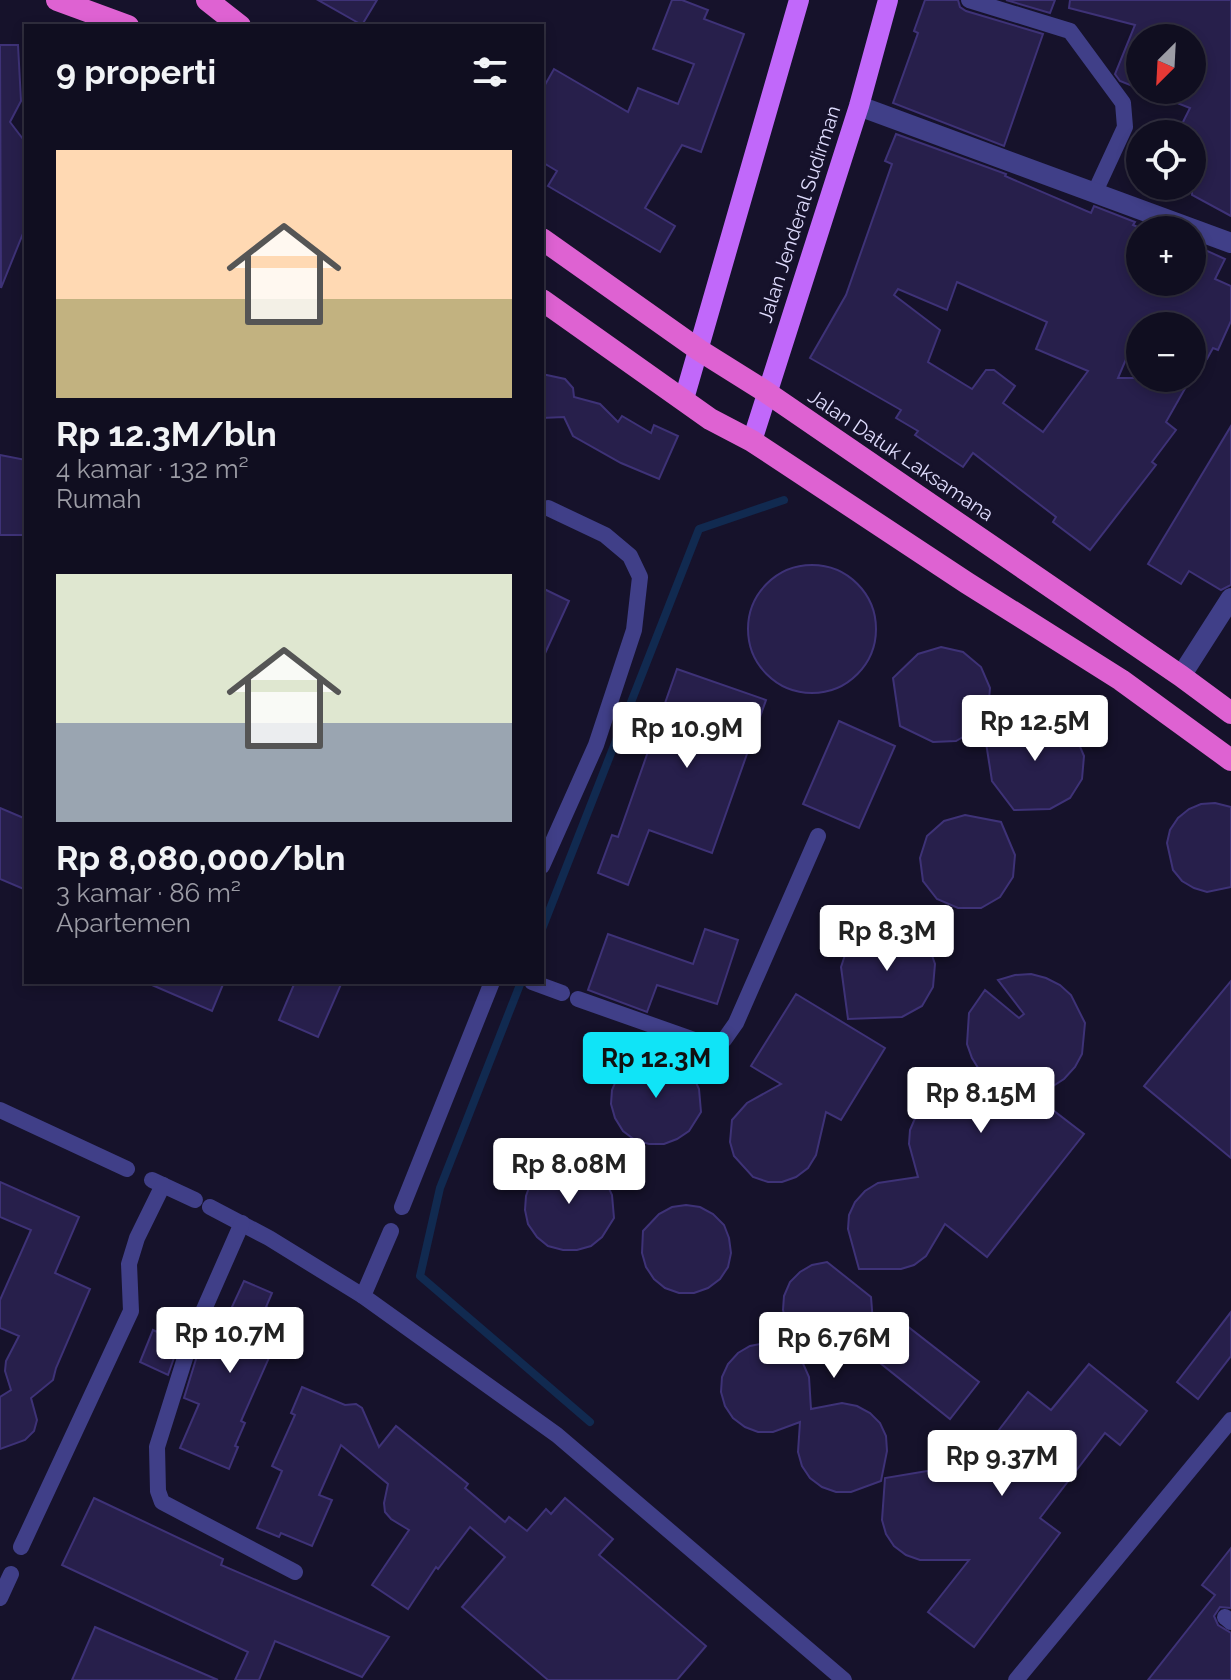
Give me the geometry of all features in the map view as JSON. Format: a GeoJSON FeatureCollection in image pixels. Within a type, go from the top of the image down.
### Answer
{"type":"FeatureCollection","features":[{"type":"Feature","properties":{"kind":"highway"},"geometry":{"type":"LineString","coordinates":[[57,0],[123,24]]}},
{"type":"Feature","properties":{"kind":"highway"},"geometry":{"type":"LineString","coordinates":[[207,0],[237,24]]}},
{"type":"Feature","properties":{"kind":"highway","name":"Jalan Datuk Laksamana"},"geometry":{"type":"LineString","coordinates":[[544,240],[699,350],[766,392],[1231,713]]}},
{"type":"Feature","properties":{"kind":"highway"},"geometry":{"type":"LineString","coordinates":[[544,301],[710,419],[752,441],[1121,680],[1231,760]]}},
{"type":"Feature","properties":{"kind":"main road"},"geometry":{"type":"LineString","coordinates":[[684,399],[799,0]]}},
{"type":"Feature","properties":{"kind":"main road","name":"Jalan Jenderal Sudirman"},"geometry":{"type":"LineString","coordinates":[[752,441],[859,106],[888,0]]}},
{"type":"Feature","properties":{"kind":"street"},"geometry":{"type":"LineString","coordinates":[[859,106],[1231,243]]}},
{"type":"Feature","properties":{"kind":"street"},"geometry":{"type":"LineString","coordinates":[[1181,676],[1231,598]]}},
{"type":"Feature","properties":{"kind":"lane"},"geometry":{"type":"LineString","coordinates":[[969,0],[1070,31],[1123,103],[1125,127],[1094,194]]}},
{"type":"Feature","properties":{"kind":"lane"},"geometry":{"type":"LineString","coordinates":[[544,862],[596,745],[634,630],[640,577],[630,556],[605,535],[548,508]]}},
{"type":"Feature","properties":{"kind":"lane"},"geometry":{"type":"LineString","coordinates":[[536,984],[700,1042],[724,1040],[736,1023],[818,836]]}},
{"type":"Feature","properties":{"kind":"lane"},"geometry":{"type":"LineString","coordinates":[[402,1207],[491,984]]}},
{"type":"Feature","properties":{"kind":"lane"},"geometry":{"type":"LineString","coordinates":[[0,1110],[127,1169]]}},
{"type":"Feature","properties":{"kind":"lane"},"geometry":{"type":"LineString","coordinates":[[21,1547],[131,1311],[129,1264],[158,1183],[242,1223],[363,1296],[557,1435],[844,1680]]}},
{"type":"Feature","properties":{"kind":"lane"},"geometry":{"type":"LineString","coordinates":[[242,1223],[191,1339],[157,1447],[158,1491],[162,1502],[295,1572]]}},
{"type":"Feature","properties":{"kind":"lane"},"geometry":{"type":"LineString","coordinates":[[363,1296],[391,1231]]}},
{"type":"Feature","properties":{"kind":"lane"},"geometry":{"type":"LineString","coordinates":[[1016,1680],[1231,1420]]}},
{"type":"Feature","properties":{"kind":"lane"},"geometry":{"type":"LineString","coordinates":[[0,1598],[11,1574]]}},
{"type":"Feature","properties":{"kind":"building"},"geometry":{"type":"Polygon","coordinates":[[[318,0],[377,0],[360,24],[318,0]]]}},
{"type":"Feature","properties":{"kind":"building"},"geometry":{"type":"Polygon","coordinates":[[[672,0],[682,0],[708,10],[704,19],[744,34],[701,152],[682,145],[645,208],[675,226],[660,252],[548,186],[557,171],[544,163],[544,86],[554,69],[628,112],[638,88],[678,104],[694,64],[653,49],[672,0]]]}},
{"type":"Feature","properties":{"kind":"building"},"geometry":{"type":"Polygon","coordinates":[[[925,0],[958,0],[960,7],[966,11],[1043,34],[1004,146],[893,103],[918,33],[914,31],[925,0]]]}},
{"type":"Feature","properties":{"kind":"building"},"geometry":{"type":"Polygon","coordinates":[[[1006,0],[1055,0],[1050,13],[1006,0]]]}},
{"type":"Feature","properties":{"kind":"building"},"geometry":{"type":"Polygon","coordinates":[[[1070,0],[1231,0],[1231,216],[1201,200],[1206,200],[1206,120],[1184,120],[1190,108],[1180,104],[1206,104],[1206,24],[1131,24],[1069,8],[1070,0]]]}},
{"type":"Feature","properties":{"kind":"building"},"geometry":{"type":"Polygon","coordinates":[[[0,45],[18,45],[21,101],[10,122],[24,140],[24,231],[1,288],[0,45]]]}},
{"type":"Feature","properties":{"kind":"building"},"geometry":{"type":"Polygon","coordinates":[[[1126,47],[1126,83],[1115,74],[1126,47]]]}},
{"type":"Feature","properties":{"kind":"building"},"geometry":{"type":"Polygon","coordinates":[[[896,134],[1006,174],[1091,213],[1094,206],[1126,218],[1126,296],[1206,296],[1206,250],[1225,259],[1215,279],[1231,286],[1231,321],[1218,350],[1213,348],[1207,359],[1206,312],[1126,312],[1126,359],[1118,378],[1126,378],[1126,392],[1183,392],[1166,422],[1176,430],[1152,462],[1156,465],[1090,550],[1053,522],[1056,517],[973,453],[963,467],[915,435],[918,431],[896,418],[901,410],[810,358],[846,295],[892,164],[885,161],[896,134]],[[957,282],[947,310],[898,289],[894,295],[940,330],[928,362],[972,389],[986,370],[994,370],[1015,386],[1003,403],[1043,432],[1088,371],[1036,349],[1047,322],[957,282]]]}},
{"type":"Feature","properties":{"kind":"building"},"geometry":{"type":"Polygon","coordinates":[[[544,374],[565,379],[573,388],[574,397],[600,404],[618,422],[622,416],[651,433],[654,425],[678,436],[659,479],[621,463],[573,436],[564,417],[544,418],[544,374]]]}},
{"type":"Feature","properties":{"kind":"building"},"geometry":{"type":"Polygon","coordinates":[[[1231,426],[1231,585],[1221,590],[1189,571],[1181,584],[1148,564],[1231,426]]]}},
{"type":"Feature","properties":{"kind":"building"},"geometry":{"type":"Polygon","coordinates":[[[0,455],[24,460],[24,535],[0,535],[0,455]]]}},
{"type":"Feature","properties":{"kind":"building"},"geometry":{"type":"Polygon","coordinates":[[[812,565],[837,570],[857,584],[871,604],[876,629],[871,654],[857,674],[837,688],[812,693],[787,688],[767,674],[753,654],[748,629],[753,604],[767,584],[787,570],[812,565]]]}},
{"type":"Feature","properties":{"kind":"building"},"geometry":{"type":"Polygon","coordinates":[[[544,589],[569,601],[544,656],[544,589]]]}},
{"type":"Feature","properties":{"kind":"building"},"geometry":{"type":"Polygon","coordinates":[[[941,647],[963,652],[981,667],[990,688],[987,723],[956,741],[933,742],[900,726],[893,678],[918,654],[941,647]]]}},
{"type":"Feature","properties":{"kind":"building"},"geometry":{"type":"Polygon","coordinates":[[[677,669],[766,700],[712,853],[649,830],[628,885],[598,873],[612,835],[618,837],[677,669]]]}},
{"type":"Feature","properties":{"kind":"building"},"geometry":{"type":"Polygon","coordinates":[[[1035,716],[1057,720],[1075,735],[1084,756],[1082,779],[1070,798],[1050,809],[1014,810],[992,781],[984,730],[1035,716]]]}},
{"type":"Feature","properties":{"kind":"building"},"geometry":{"type":"Polygon","coordinates":[[[839,721],[895,746],[859,828],[803,804],[839,721]]]}},
{"type":"Feature","properties":{"kind":"building"},"geometry":{"type":"Polygon","coordinates":[[[1201,804],[1231,807],[1231,887],[1207,892],[1182,881],[1173,870],[1167,843],[1170,830],[1178,818],[1201,804]]]}},
{"type":"Feature","properties":{"kind":"building"},"geometry":{"type":"Polygon","coordinates":[[[0,808],[24,818],[24,889],[0,879],[0,808]]]}},
{"type":"Feature","properties":{"kind":"building"},"geometry":{"type":"Polygon","coordinates":[[[965,815],[1001,822],[1015,855],[1013,877],[1000,897],[981,908],[958,908],[937,899],[923,881],[920,858],[927,836],[944,821],[965,815]]]}},
{"type":"Feature","properties":{"kind":"building"},"geometry":{"type":"Polygon","coordinates":[[[887,924],[909,928],[928,944],[935,964],[933,987],[922,1006],[902,1017],[848,1019],[841,967],[848,946],[864,930],[887,924]]]}},
{"type":"Feature","properties":{"kind":"building"},"geometry":{"type":"Polygon","coordinates":[[[705,929],[738,940],[717,1004],[657,985],[647,1012],[588,990],[608,934],[693,964],[705,929]]]}},
{"type":"Feature","properties":{"kind":"building"},"geometry":{"type":"Polygon","coordinates":[[[1031,974],[1060,985],[1071,995],[1085,1023],[1082,1054],[1075,1067],[1064,1079],[1036,1097],[1084,1134],[987,1257],[945,1224],[926,1256],[914,1265],[901,1269],[859,1269],[848,1229],[849,1215],[855,1202],[878,1183],[918,1177],[909,1144],[910,1130],[916,1116],[926,1105],[939,1098],[953,1096],[1000,1104],[967,1044],[969,1013],[985,990],[1019,1018],[1024,1014],[998,980],[1031,974]]]}},
{"type":"Feature","properties":{"kind":"building"},"geometry":{"type":"Polygon","coordinates":[[[1231,981],[1231,1158],[1144,1086],[1231,981]]]}},
{"type":"Feature","properties":{"kind":"building"},"geometry":{"type":"Polygon","coordinates":[[[150,984],[223,984],[212,1011],[150,984]]]}},
{"type":"Feature","properties":{"kind":"building"},"geometry":{"type":"Polygon","coordinates":[[[294,984],[341,984],[318,1037],[279,1020],[294,984]]]}},
{"type":"Feature","properties":{"kind":"building"},"geometry":{"type":"Polygon","coordinates":[[[796,994],[885,1048],[841,1120],[826,1112],[816,1155],[808,1168],[782,1182],[768,1182],[753,1177],[734,1156],[730,1142],[732,1120],[747,1103],[781,1084],[751,1066],[796,994]]]}},
{"type":"Feature","properties":{"kind":"building"},"geometry":{"type":"Polygon","coordinates":[[[641,1058],[670,1058],[683,1065],[699,1089],[701,1112],[689,1131],[664,1144],[635,1140],[623,1131],[611,1104],[612,1090],[618,1076],[641,1058]]]}},
{"type":"Feature","properties":{"kind":"building"},"geometry":{"type":"Polygon","coordinates":[[[554,1164],[583,1164],[596,1171],[612,1195],[614,1218],[602,1237],[591,1246],[577,1250],[548,1246],[528,1224],[525,1210],[531,1182],[554,1164]]]}},
{"type":"Feature","properties":{"kind":"building"},"geometry":{"type":"Polygon","coordinates":[[[0,1182],[79,1217],[55,1273],[90,1289],[53,1380],[31,1398],[37,1420],[34,1431],[25,1440],[0,1449],[0,1397],[11,1390],[5,1371],[6,1361],[19,1336],[0,1328],[0,1300],[31,1230],[0,1217],[0,1182]]]}},
{"type":"Feature","properties":{"kind":"building"},"geometry":{"type":"Polygon","coordinates":[[[672,1207],[700,1207],[724,1225],[731,1253],[728,1267],[720,1279],[694,1293],[679,1293],[665,1288],[646,1267],[642,1253],[643,1231],[659,1214],[672,1207]]]}},
{"type":"Feature","properties":{"kind":"building"},"geometry":{"type":"Polygon","coordinates":[[[827,1262],[871,1297],[875,1348],[898,1319],[979,1382],[950,1419],[855,1343],[835,1350],[797,1350],[809,1377],[811,1409],[842,1403],[857,1406],[880,1423],[886,1436],[887,1451],[881,1481],[851,1492],[836,1492],[810,1478],[798,1452],[800,1422],[773,1432],[758,1432],[733,1418],[721,1392],[722,1377],[738,1353],[750,1346],[790,1338],[783,1310],[784,1296],[790,1282],[812,1265],[827,1262]]]}},
{"type":"Feature","properties":{"kind":"building"},"geometry":{"type":"Polygon","coordinates":[[[244,1281],[272,1293],[266,1307],[287,1317],[241,1421],[245,1423],[229,1469],[180,1448],[199,1404],[184,1398],[201,1343],[207,1330],[219,1335],[244,1281]]]}},
{"type":"Feature","properties":{"kind":"building"},"geometry":{"type":"Polygon","coordinates":[[[166,1312],[187,1321],[168,1375],[140,1362],[153,1330],[157,1332],[166,1312]]]}},
{"type":"Feature","properties":{"kind":"building"},"geometry":{"type":"Polygon","coordinates":[[[1231,1312],[1231,1356],[1198,1399],[1177,1382],[1231,1312]]]}},
{"type":"Feature","properties":{"kind":"building"},"geometry":{"type":"Polygon","coordinates":[[[1089,1364],[1147,1411],[1120,1445],[1105,1433],[1040,1518],[1060,1533],[974,1647],[928,1612],[969,1560],[920,1560],[894,1546],[882,1520],[885,1478],[927,1471],[954,1476],[956,1454],[968,1432],[995,1435],[1028,1392],[1051,1410],[1089,1364]]]}},
{"type":"Feature","properties":{"kind":"building"},"geometry":{"type":"Polygon","coordinates":[[[302,1387],[345,1405],[356,1404],[362,1408],[379,1447],[396,1426],[468,1484],[465,1488],[505,1522],[509,1517],[527,1531],[546,1509],[551,1514],[565,1498],[613,1539],[599,1555],[706,1646],[677,1680],[548,1680],[462,1607],[505,1557],[470,1527],[438,1569],[436,1567],[408,1609],[372,1585],[409,1530],[385,1512],[388,1484],[341,1445],[319,1495],[332,1500],[312,1546],[281,1533],[279,1537],[257,1528],[282,1471],[272,1466],[295,1415],[291,1413],[302,1387]]]}},
{"type":"Feature","properties":{"kind":"building"},"geometry":{"type":"Polygon","coordinates":[[[94,1498],[223,1559],[221,1565],[389,1637],[362,1677],[275,1641],[259,1680],[235,1680],[248,1652],[62,1565],[94,1498]]]}},
{"type":"Feature","properties":{"kind":"building"},"geometry":{"type":"Polygon","coordinates":[[[1231,1548],[1231,1608],[1220,1607],[1214,1616],[1218,1625],[1231,1633],[1231,1680],[1148,1680],[1215,1595],[1202,1585],[1231,1548]]]}},
{"type":"Feature","properties":{"kind":"building"},"geometry":{"type":"Polygon","coordinates":[[[95,1627],[218,1680],[72,1680],[95,1627]]]}},
{"type":"Feature","properties":{"kind":"waterway"},"geometry":{"type":"LineString","coordinates":[[544,924],[699,529],[784,500]]}},
{"type":"Feature","properties":{"kind":"waterway"},"geometry":{"type":"LineString","coordinates":[[520,984],[440,1188],[420,1276],[590,1422]]}}]}
